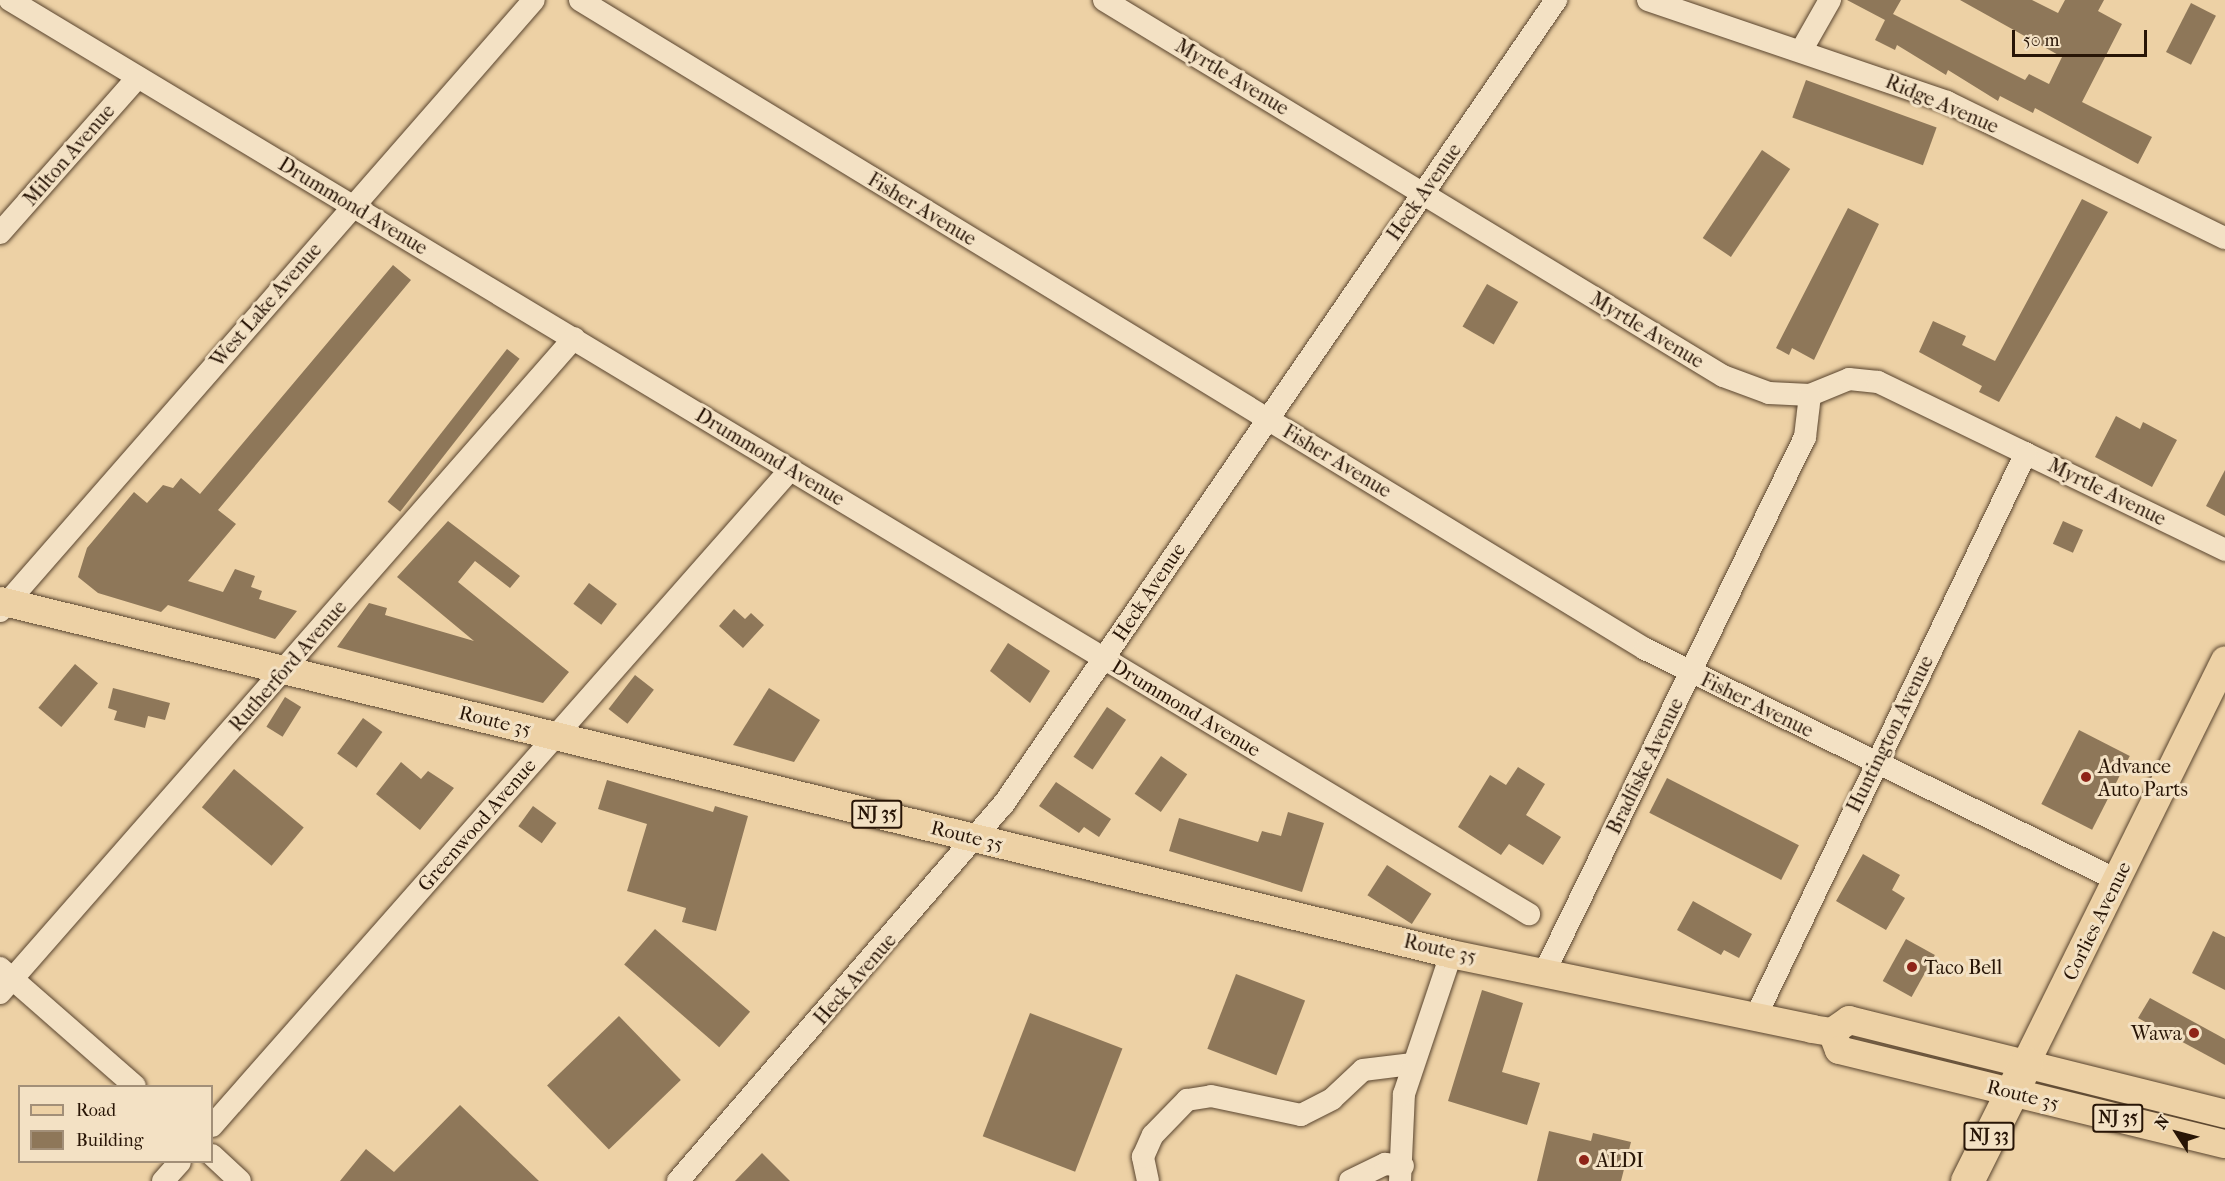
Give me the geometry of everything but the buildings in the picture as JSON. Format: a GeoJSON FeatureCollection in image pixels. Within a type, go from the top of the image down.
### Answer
{"type":"FeatureCollection","features":[{"type":"Feature","properties":{"kind":"highway","name":"Corlies Avenue"},"geometry":{"type":"LineString","coordinates":[[1967,1181],[2026,1063]]}},
{"type":"Feature","properties":{"kind":"main road","name":"Route 35"},"geometry":{"type":"LineString","coordinates":[[2,605],[284,670],[1451,954],[1545,971],[1832,1032],[1849,1020],[2225,1114]]}},
{"type":"Feature","properties":{"kind":"main road","name":"Corlies Avenue"},"geometry":{"type":"LineString","coordinates":[[2026,1063],[2225,661]]}},
{"type":"Feature","properties":{"kind":"main road","name":"Route 35"},"geometry":{"type":"LineString","coordinates":[[1832,1032],[1839,1050],[2225,1144]]}},
{"type":"Feature","properties":{"kind":"street","name":"Drummond Avenue"},"geometry":{"type":"LineString","coordinates":[[10,0],[1529,914]]}},
{"type":"Feature","properties":{"kind":"street","name":"West Lake Avenue"},"geometry":{"type":"LineString","coordinates":[[2,605],[534,0]]}},
{"type":"Feature","properties":{"kind":"street","name":"Fisher Avenue"},"geometry":{"type":"LineString","coordinates":[[580,0],[1267,419],[1691,673],[2117,880]]}},
{"type":"Feature","properties":{"kind":"street","name":"Myrtle Avenue"},"geometry":{"type":"LineString","coordinates":[[1104,0],[1723,376],[1769,393],[1810,395],[1849,379],[1878,382],[2225,550]]}},
{"type":"Feature","properties":{"kind":"street","name":"Heck Avenue"},"geometry":{"type":"LineString","coordinates":[[678,1181],[975,838],[1103,659],[1556,0]]}},
{"type":"Feature","properties":{"kind":"street","name":"Ridge Avenue"},"geometry":{"type":"LineString","coordinates":[[1648,0],[1947,102],[2225,238]]}},
{"type":"Feature","properties":{"kind":"street"},"geometry":{"type":"LineString","coordinates":[[1801,51],[1830,0]]}},
{"type":"Feature","properties":{"kind":"street","name":"Milton Avenue"},"geometry":{"type":"LineString","coordinates":[[0,233],[138,77]]}},
{"type":"Feature","properties":{"kind":"street","name":"Rutherford Avenue"},"geometry":{"type":"LineString","coordinates":[[4,980],[284,670],[574,338]]}},
{"type":"Feature","properties":{"kind":"street","name":"Bradfiske Avenue"},"geometry":{"type":"LineString","coordinates":[[1545,971],[1805,437],[1810,395]]}},
{"type":"Feature","properties":{"kind":"street","name":"Huntington Avenue"},"geometry":{"type":"LineString","coordinates":[[1756,1016],[2026,453]]}},
{"type":"Feature","properties":{"kind":"street","name":"Greenwood Avenue"},"geometry":{"type":"LineString","coordinates":[[213,1125],[790,470]]}},
{"type":"Feature","properties":{"kind":"street"},"geometry":{"type":"LineString","coordinates":[[1350,1181],[1385,1164],[1402,1173],[1404,1094],[1411,1064],[1451,954]]}},
{"type":"Feature","properties":{"kind":"street"},"geometry":{"type":"LineString","coordinates":[[4,980],[134,1085]]}},
{"type":"Feature","properties":{"kind":"street"},"geometry":{"type":"LineString","coordinates":[[1148,1181],[1143,1157],[1153,1135],[1187,1100],[1211,1096],[1301,1115],[1332,1099],[1363,1070],[1411,1064]]}},
{"type":"Feature","properties":{"kind":"street"},"geometry":{"type":"LineString","coordinates":[[213,1156],[240,1181]]}},
{"type":"Feature","properties":{"kind":"street"},"geometry":{"type":"LineString","coordinates":[[163,1181],[178,1163]]}},
{"type":"Feature","properties":{"kind":"place","name":"Advance Auto Parts"},"geometry":{"type":"Point","coordinates":[2086,777]}},
{"type":"Feature","properties":{"kind":"place","name":"Taco Bell"},"geometry":{"type":"Point","coordinates":[1912,967]}},
{"type":"Feature","properties":{"kind":"place","name":"Wawa"},"geometry":{"type":"Point","coordinates":[2194,1033]}},
{"type":"Feature","properties":{"kind":"place","name":"ALDI"},"geometry":{"type":"Point","coordinates":[1584,1160]}}]}
